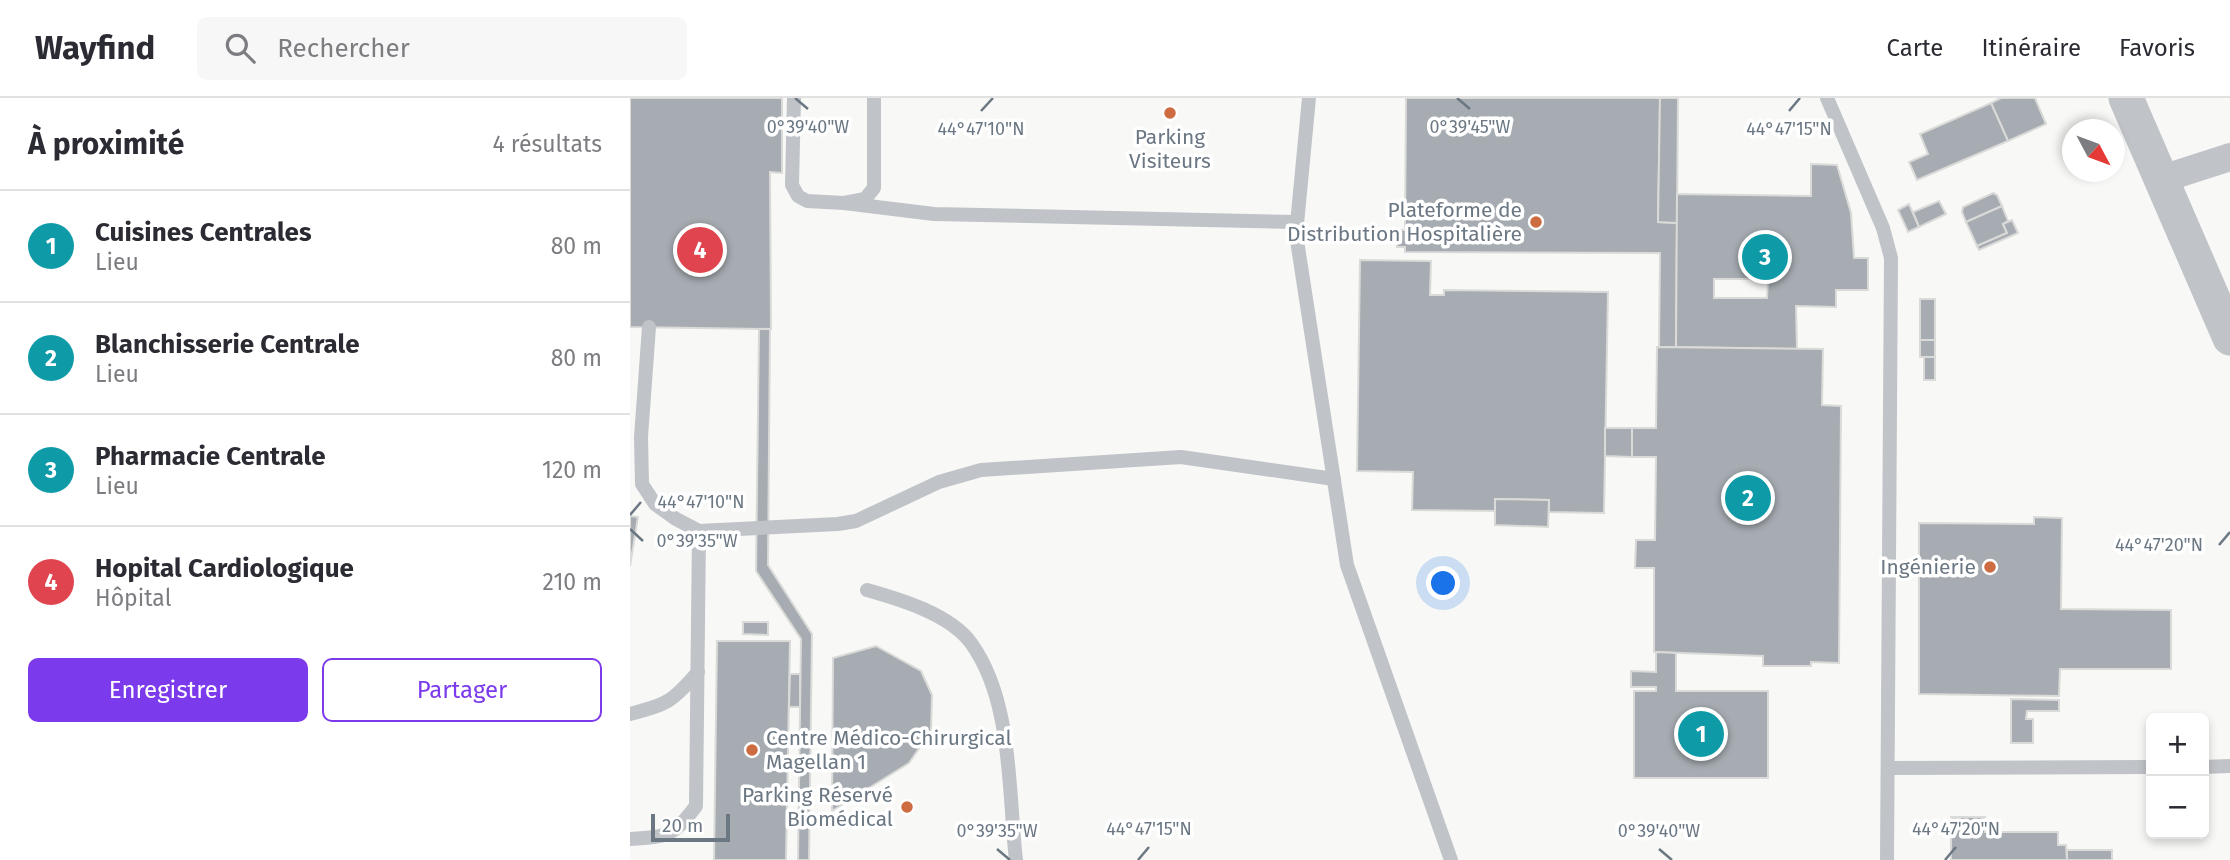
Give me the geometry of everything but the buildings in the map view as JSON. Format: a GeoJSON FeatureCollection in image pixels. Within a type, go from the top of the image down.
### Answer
{"type":"FeatureCollection","features":[{"type":"Feature","properties":{"kind":"street"},"geometry":{"type":"LineString","coordinates":[[2126,98],[2230,338]]}},
{"type":"Feature","properties":{"kind":"street"},"geometry":{"type":"LineString","coordinates":[[2162,179],[2230,157]]}},
{"type":"Feature","properties":{"kind":"lane"},"geometry":{"type":"LineString","coordinates":[[794,98],[792,185],[798,196],[807,201],[934,214],[1297,222]]}},
{"type":"Feature","properties":{"kind":"lane"},"geometry":{"type":"LineString","coordinates":[[844,203],[865,199],[874,188],[874,98]]}},
{"type":"Feature","properties":{"kind":"lane"},"geometry":{"type":"LineString","coordinates":[[1309,98],[1296,233],[1347,565],[1451,860]]}},
{"type":"Feature","properties":{"kind":"lane"},"geometry":{"type":"LineString","coordinates":[[1827,98],[1883,228],[1891,258],[1887,860]]}},
{"type":"Feature","properties":{"kind":"lane"},"geometry":{"type":"LineString","coordinates":[[649,327],[641,437],[642,484],[655,504],[699,531],[856,521],[939,482],[981,470],[1181,457],[1334,479]]}},
{"type":"Feature","properties":{"kind":"lane"},"geometry":{"type":"LineString","coordinates":[[630,839],[668,836],[685,821],[696,806],[699,531]]}},
{"type":"Feature","properties":{"kind":"lane"},"geometry":{"type":"LineString","coordinates":[[867,590],[909,602],[945,621],[970,641],[985,670],[1002,716],[1016,860]]}},
{"type":"Feature","properties":{"kind":"lane"},"geometry":{"type":"LineString","coordinates":[[630,714],[659,707],[676,698],[698,672]]}},
{"type":"Feature","properties":{"kind":"lane"},"geometry":{"type":"LineString","coordinates":[[2209,766],[2230,766]]}},
{"type":"Feature","properties":{"kind":"lane"},"geometry":{"type":"LineString","coordinates":[[1888,768],[2146,767]]}},
{"type":"Feature","properties":{"kind":"place","name":"Parking Visiteurs"},"geometry":{"type":"Point","coordinates":[1170,113]}},
{"type":"Feature","properties":{"kind":"place","name":"Plateforme de Distribution Hospitalière"},"geometry":{"type":"Point","coordinates":[1536,222]}},
{"type":"Feature","properties":{"kind":"place","name":"Hopital Cardiologique"},"geometry":{"type":"Point","coordinates":[700,250]}},
{"type":"Feature","properties":{"kind":"place","name":"Pharmacie Centrale"},"geometry":{"type":"Point","coordinates":[1765,257]}},
{"type":"Feature","properties":{"kind":"place","name":"Blanchisserie Centrale"},"geometry":{"type":"Point","coordinates":[1748,498]}},
{"type":"Feature","properties":{"kind":"place","name":"Ingénierie"},"geometry":{"type":"Point","coordinates":[1990,567]}},
{"type":"Feature","properties":{"kind":"place","name":"Cuisines Centrales"},"geometry":{"type":"Point","coordinates":[1701,734]}},
{"type":"Feature","properties":{"kind":"place","name":"Centre Médico-Chirurgical Magellan 1"},"geometry":{"type":"Point","coordinates":[752,750]}},
{"type":"Feature","properties":{"kind":"place","name":"Parking Réservé Biomédical"},"geometry":{"type":"Point","coordinates":[907,807]}}]}
